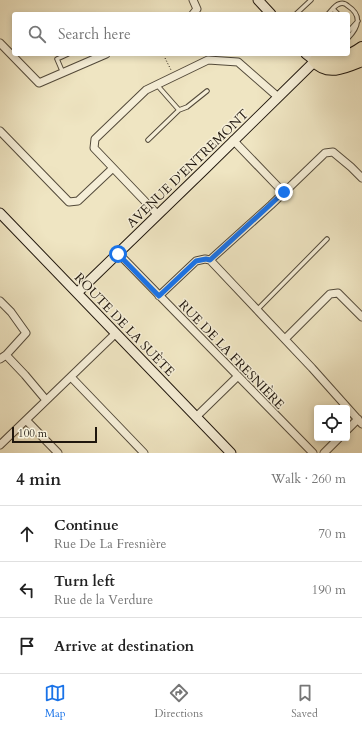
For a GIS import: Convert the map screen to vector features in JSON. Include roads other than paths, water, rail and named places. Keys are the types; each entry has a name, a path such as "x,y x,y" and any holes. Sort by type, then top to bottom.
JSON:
{"highway":[{"path":"350,54 362,48"},
{"path":"311,57 338,60 345,56"},
{"path":"311,57 318,65 330,70 338,69 362,60"}],"street":[{"path":"193,0 197,9 195,12"},
{"path":"258,0 269,12"},
{"path":"0,43 12,55"},
{"path":"13,56 39,83 101,56"},
{"name":"AVENUE D'ENTREMONT","path":"77,293 278,97 311,57"},
{"path":"158,215 94,148 95,138 146,90 208,60 238,62 278,97"},
{"path":"0,131 69,202 78,201 113,168"},
{"path":"233,140 284,192"},
{"path":"210,260 325,153 333,152 362,178"},
{"name":"ROUTE DE LA SUÈTE","path":"0,213 230,453"},
{"name":"RUE DE LA FRESNIÈRE","path":"118,254 313,453"},
{"path":"159,296 196,261 206,259 210,260 360,422 350,428"},
{"path":"284,339 330,294 338,293 362,317"},
{"path":"0,301 11,312 26,333 3,357 25,375 46,400"},
{"path":"0,445 115,334"},
{"path":"71,377 144,453"},
{"path":"196,417 237,377"},
{"path":"26,420 58,453"},
{"path":"324,453 336,441"}],"lane":[{"path":"298,12 310,0"},
{"path":"330,12 343,3 356,12 360,18 355,31 350,36"},
{"path":"333,9 336,12"},
{"path":"350,30 359,21"},
{"path":"63,73 57,59 64,56"},
{"path":"156,85 179,110"},
{"path":"148,140 179,110 187,107 208,91"},
{"path":"257,310 327,239"}]}
